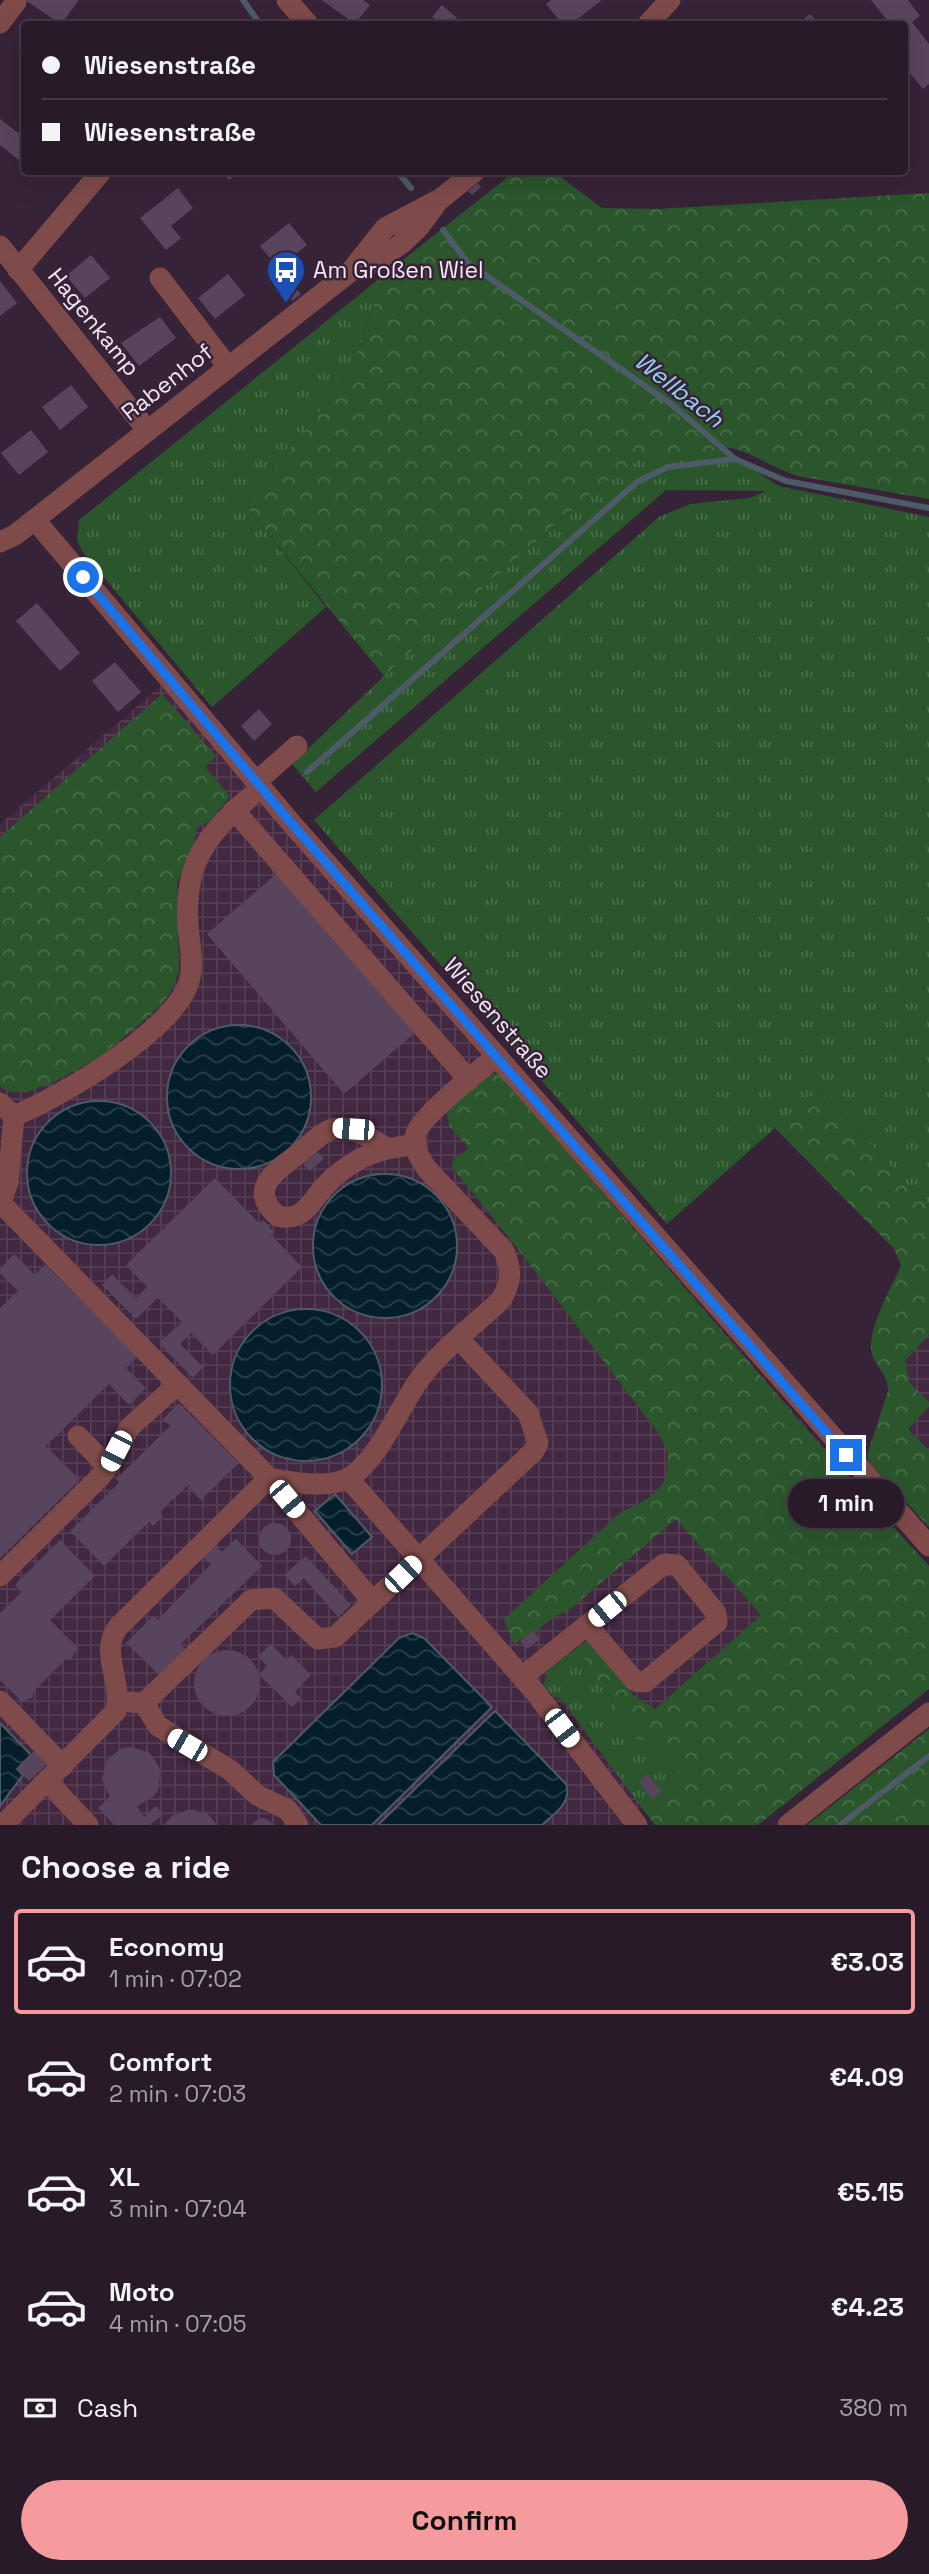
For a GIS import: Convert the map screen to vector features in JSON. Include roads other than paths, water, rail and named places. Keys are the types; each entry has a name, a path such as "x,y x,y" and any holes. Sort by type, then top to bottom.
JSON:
{"street":[{"path":"287,0 304,21"},
{"path":"0,23 16,2"},
{"path":"18,270 99,175"},
{"name":"Rabenhof","path":"0,558 8,538 35,520 351,271 378,260 401,244 419,228 438,201 470,175"},
{"name":"Hagenkamp","path":"0,246 148,431"},
{"path":"160,278 228,367"},
{"name":"Wiesenstraße","path":"35,520 246,797 497,1056 929,1546"},
{"path":"297,746 218,826 193,867 187,902 191,977 184,996 172,1011 114,1060 70,1088 7,1110 8,1182 1,1203 269,1478 373,1602"},
{"path":"246,797 469,1080"},
{"path":"269,1478 301,1483 348,1478 365,1464 418,1381 500,1301 508,1289 510,1264 504,1251 428,1169 419,1157 416,1144 416,1133 423,1123 497,1056"},
{"path":"387,1148 353,1129 327,1131 274,1173 264,1192 265,1202 278,1216 296,1217 306,1210 329,1181 367,1155 387,1148 416,1144"},
{"path":"118,1701 144,1703 251,1600 275,1598 318,1639 335,1637 534,1451 538,1443 528,1413 459,1339"},
{"path":"0,1576 108,1467 130,1427 178,1384"},
{"path":"78,1436 108,1467"},
{"path":"3,1825 110,1718 118,1701 110,1651 111,1636 269,1478"},
{"path":"348,1478 522,1676 637,1825"},
{"path":"522,1676 664,1564 677,1565 716,1613 717,1622 645,1682 635,1681 587,1625"},
{"path":"0,1701 63,1766"},
{"path":"144,1703 158,1726 230,1770 257,1795 288,1810 298,1825"},
{"path":"789,1825 929,1713"},
{"path":"47,1781 88,1825"}],"water":[{"path":"239,1025 267,1030 290,1046 306,1069 311,1097 306,1125 290,1148 267,1164 239,1169 211,1164 188,1148 172,1125 167,1097 172,1069 188,1046 211,1030"},
{"path":"99,1101 127,1106 150,1122 166,1145 171,1173 166,1201 150,1224 127,1240 99,1245 71,1240 48,1224 32,1201 27,1173 32,1145 48,1122 71,1106"},
{"path":"385,1174 412,1180 436,1195 451,1219 457,1246 451,1273 436,1297 412,1312 385,1318 358,1312 334,1297 319,1273 313,1246 319,1219 334,1195 358,1180"},
{"path":"306,1309 335,1315 360,1331 376,1356 382,1385 376,1414 360,1439 335,1455 306,1461 277,1455 252,1439 236,1414 230,1385 236,1356 252,1331 277,1315"},
{"path":"335,1494 372,1537 352,1554 315,1511"},
{"path":"412,1633 424,1638 492,1707 372,1825 321,1825 274,1775 273,1762 399,1638"},
{"path":"495,1711 566,1784 567,1797 557,1812 542,1825 378,1825"},
{"path":"0,1723 31,1755 17,1769 23,1775 0,1806"}],"waterway":[{"name":"Wellbach","path":"243,0 258,21"},
{"name":"Wellbach","path":"400,175 411,188"},
{"name":"Wellbach","path":"443,230 468,263 671,404 735,459 786,481 929,508"},
{"path":"307,772 637,482 668,467 735,459"},
{"path":"840,1825 929,1756"}],"place":[{"name":"Am Großen Wiel","path":"286,304"}]}
